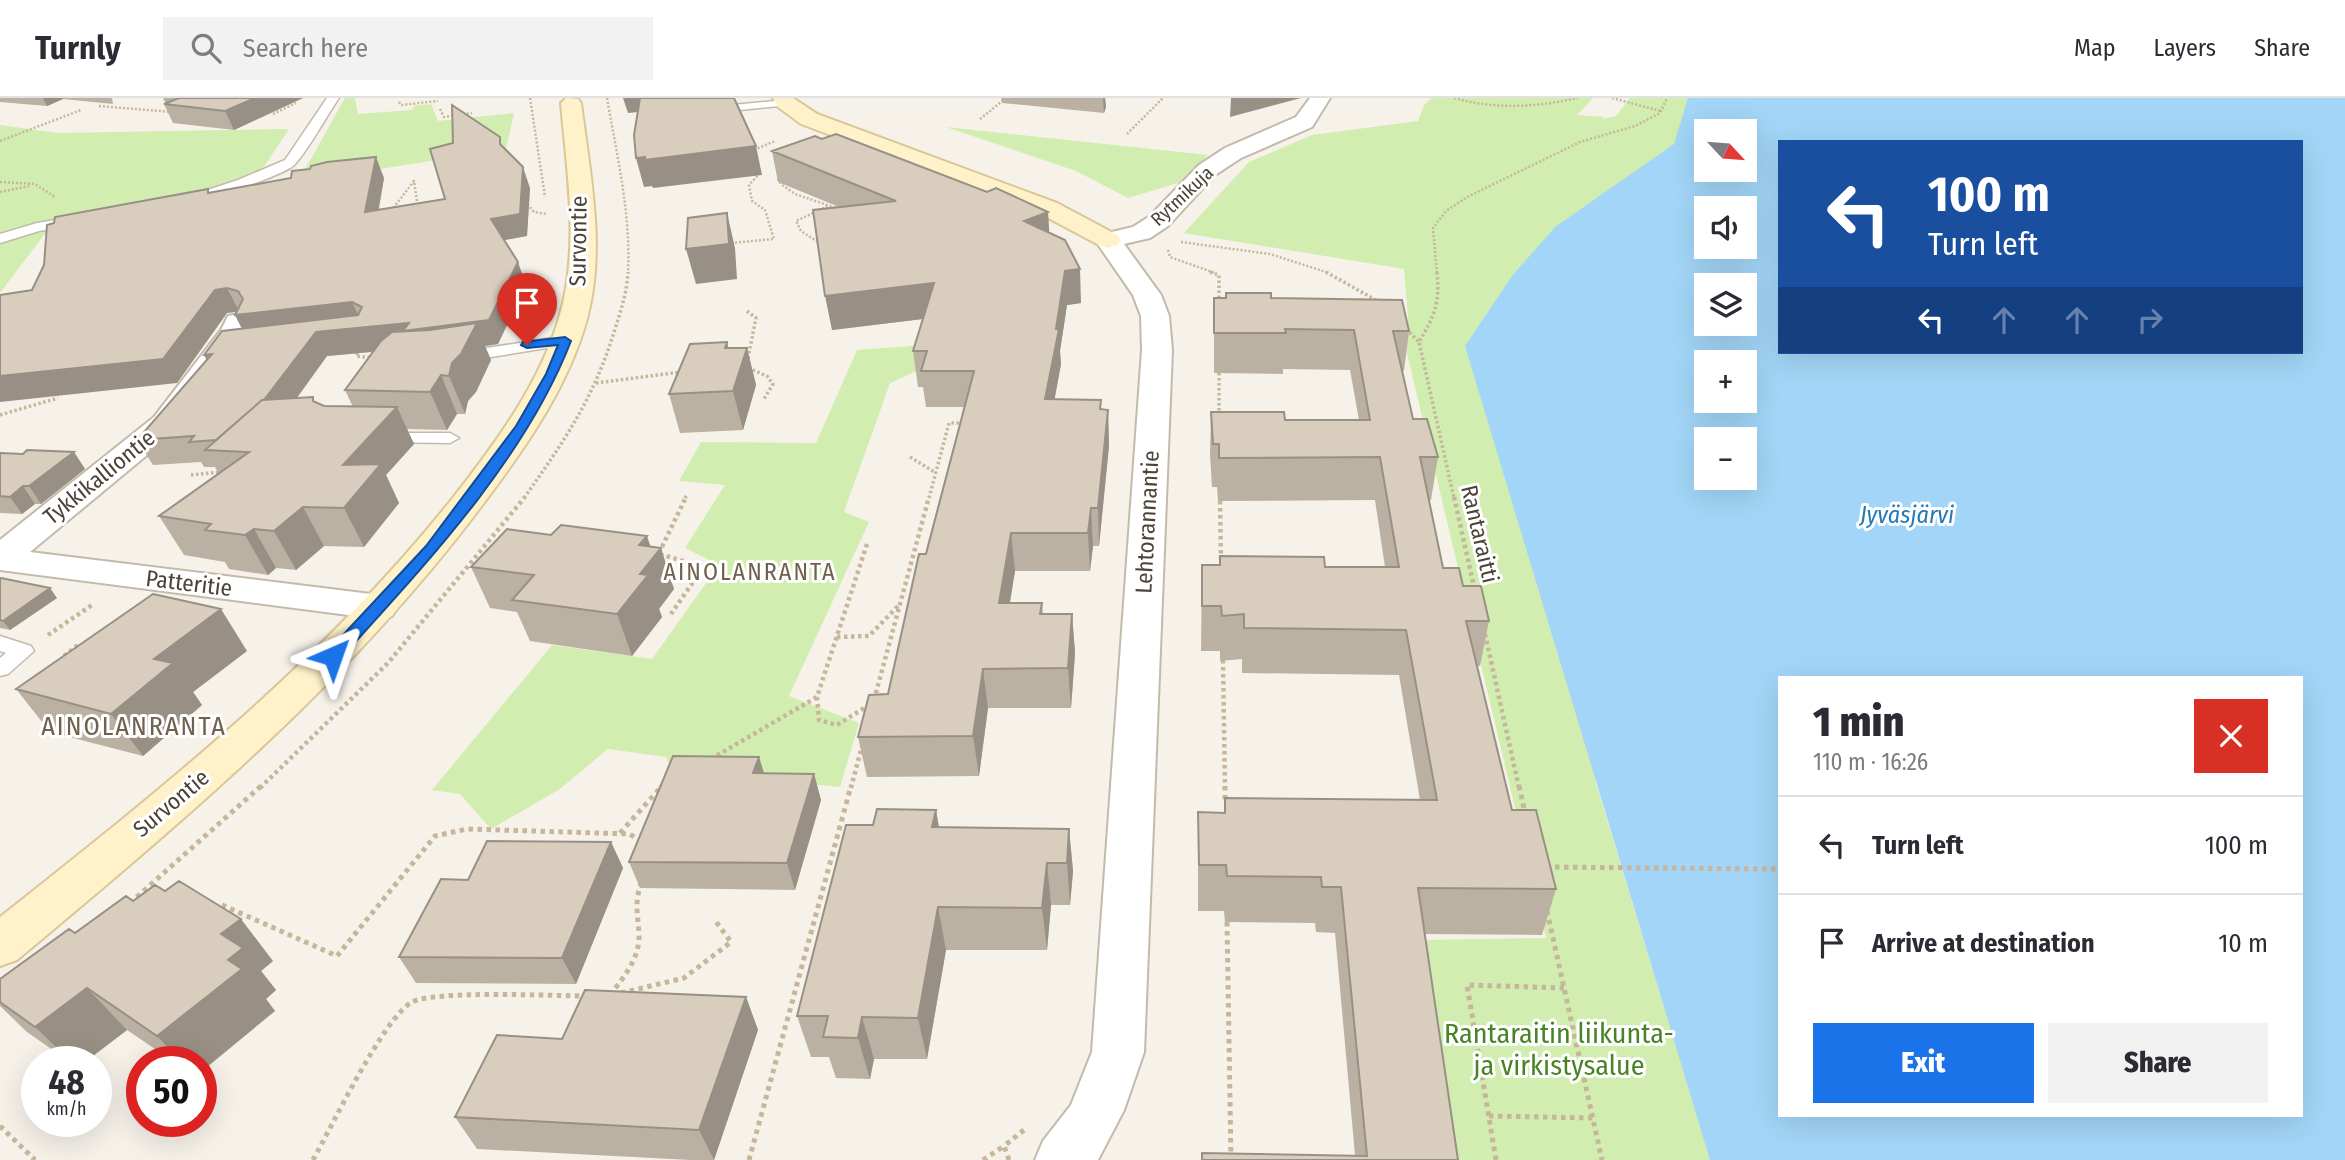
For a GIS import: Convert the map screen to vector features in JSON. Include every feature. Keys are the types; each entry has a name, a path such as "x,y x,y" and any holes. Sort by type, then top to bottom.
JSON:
{"main road":[{"name":"Survontie","path":"0,946 219,763 333,656 432,549 501,456 552,374 552,328 580,284 582,212 569,100"},
{"name":"Lehtorannantie","path":"784,101 808,119 1048,208 1108,240"}],"street":[{"name":"Rytmikuja","path":"1108,240 1141,233 1159,221 1208,170 1233,153 1304,122 1320,98"},
{"name":"Lehtorannantie","path":"1063,1160 1078,1145 1096,1116 1118,1052 1157,350 1155,316 1147,295 1108,240"},
{"name":"Tykkikalliontie","path":"0,559 164,424 233,340"},
{"name":"Patteritie","path":"0,559 379,607"}],"lane":[{"path":"184,202 243,183 289,163 333,98"},
{"path":"700,111 784,101"},
{"path":"0,239 54,224 91,218"},
{"path":"445,360 527,345 552,328"},
{"path":"365,437 450,438"},
{"path":"0,643 23,651"},
{"path":"0,669 23,651"}],"path":[{"path":"530,98 548,220"},
{"path":"980,119 1006,98"},
{"path":"1127,134 1163,98"},
{"path":"1454,98 1465,102 1511,105 1544,105 1578,98"},
{"path":"1510,98 1511,105"},
{"path":"1612,98 1661,111 1667,98"},
{"path":"273,114 303,100"},
{"path":"398,102 401,105 438,100"},
{"path":"100,106 174,112"},
{"path":"165,112 170,109"},
{"path":"440,109 444,117 472,113"},
{"path":"0,141 81,110"},
{"name":"Rantaraitti","path":"1476,598 1419,342 1436,314 1439,290 1433,228 1446,211 1469,196 1580,142 1635,126 1661,111"},
{"path":"757,161 753,150 775,141"},
{"path":"719,244 774,239 765,209 752,201 749,184 761,172"},
{"path":"789,173 777,177 779,184 789,191 847,212"},
{"path":"387,220 414,181 418,207"},
{"path":"0,183 35,184 59,200 54,224"},
{"path":"0,192 35,184"},
{"path":"523,199 534,212 547,214"},
{"path":"828,246 816,243 800,231 796,221 829,206"},
{"path":"380,207 391,211"},
{"path":"1165,241 1170,257 1219,275 1218,312"},
{"path":"512,297 552,328"},
{"path":"541,304 552,328"},
{"path":"747,311 756,318 748,360"},
{"path":"527,345 552,328"},
{"path":"360,344 356,356 379,359"},
{"path":"744,367 767,376 773,384 764,399"},
{"path":"596,383 693,371"},
{"path":"1219,373 1220,427"},
{"path":"0,415 58,398"},
{"path":"870,715 949,423 972,422"},
{"path":"910,457 936,473"},
{"path":"191,475 225,472"},
{"path":"671,614 693,582 686,562 658,554 687,495"},
{"path":"1220,501 1221,563"},
{"path":"867,544 817,697 819,720 836,725 873,702"},
{"path":"482,553 492,554"},
{"path":"23,651 97,601"},
{"path":"837,636 870,636 900,603"},
{"path":"1483,625 1528,827"},
{"path":"1223,660 1225,804"},
{"path":"703,763 817,697"},
{"path":"749,1160 863,741"},
{"path":"619,833 659,788 670,781"},
{"path":"222,905 337,956 435,835 467,829 619,833 630,834 647,846"},
{"path":"1537,867 1778,869"},
{"path":"610,995 631,969 639,939 633,903 644,878"},
{"path":"1546,907 1602,1160"},
{"path":"313,1160 389,1026 413,1002 449,998 610,995 684,978 731,943 714,919"},
{"path":"1227,922 1231,1160"},
{"path":"1496,1160 1467,985 1564,988"},
{"path":"1489,1116 1593,1118"},
{"path":"0,1126 35,1160"},
{"path":"983,1160 1030,1126"},
{"path":"1004,1146 1009,1160"}],"green space":[{"path":"345,98 355,98 358,114 412,110 414,106 431,104 438,121 514,113 506,149 298,182"},
{"name":"Rantaraitin liikunta- ja virkistysalue","path":"1432,98 1593,98 1577,115 1604,117 1602,119 1616,116 1630,98 1825,98 1757,161 1757,119 1694,119 1694,182 1734,182 1719,196 1694,196 1694,221 1648,270 1710,752 1595,780 1664,1007 1778,1013 1778,1117 1783,1117 1850,1160 1457,1160 1421,940 1546,938 1406,349 1408,317 1404,269 1184,233 1249,162 1312,135 1418,121 1424,105"},
{"path":"0,125 58,133 289,129 250,188 50,227 0,293"},
{"path":"946,127 1208,155 1178,183 1128,198 1076,171"},
{"path":"936,344 930,365 890,383 844,512 869,522 789,696 859,723 840,787 672,770 666,757 608,749 560,789 491,829 460,794 432,790 552,645 652,659 719,565 685,548 725,485 679,481 701,442 816,443 857,350"}],"water":[{"name":"Jyväsjärvi","path":"1688,98 2345,98 2345,1160 1710,1160 1465,346 1512,276 1555,227 1674,144"}],"building":[{"path":"179,98 255,98 225,111 164,104"},
{"path":"640,98 734,98 756,146 645,160 645,157 636,158 634,135"},
{"path":"452,105 500,137 500,144 523,167 520,214 491,219 518,262 489,320 403,331 409,323 316,332 264,400 216,440 189,442 194,436 137,440 212,354 204,355 222,331 358,315 362,307 352,302 235,315 243,299 238,291 227,288 215,290 163,359 0,376 0,295 32,290 44,265 47,225 54,223 55,217 208,189 208,193 291,178 292,171 310,169 311,166 327,162 376,157 365,212 445,199 430,149 453,143"},
{"path":"836,134 987,192 996,188 1048,212 1024,221 1065,240 1080,269 1065,271 1056,329 1059,329 1045,399 1101,400 1100,409 1108,410 1098,508 1091,508 1088,533 1011,533 999,603 1042,603 1040,614 1072,614 1068,668 983,669 973,736 858,737 869,695 888,694 919,554 926,554 974,371 921,371 927,351 913,351 934,283 825,296 813,210 896,201 772,151 815,136 822,139"},
{"path":"727,213 729,244 686,249 688,218"},
{"path":"1226,293 1271,293 1271,298 1402,300 1409,331 1393,331 1413,419 1427,419 1438,457 1420,457 1443,568 1459,568 1463,586 1481,586 1489,621 1466,621 1512,810 1536,810 1556,889 1418,888 1458,1160 1202,1160 1202,1153 1367,1156 1341,887 1322,887 1321,877 1227,876 1226,865 1199,865 1198,812 1225,813 1225,798 1437,800 1406,630 1244,628 1244,614 1222,616 1221,606 1202,606 1202,565 1220,565 1220,556 1324,557 1325,567 1399,567 1380,457 1219,458 1219,444 1213,444 1211,412 1284,412 1285,420 1370,420 1354,330 1285,329 1286,333 1214,333 1214,298 1226,298"},
{"path":"477,323 461,354 452,363 449,376 441,375 430,392 345,390 381,341 392,332"},
{"path":"727,342 725,348 747,348 733,391 669,394 690,344"},
{"path":"313,397 313,401 324,406 397,407 343,465 381,464 344,508 303,507 274,531 254,529 245,535 205,530 211,524 159,516 249,452 205,450 262,400"},
{"path":"27,450 74,452 29,486 23,486 10,497 0,496 0,453 23,454"},
{"path":"561,525 647,536 639,545 661,548 640,574 648,575 617,614 512,600 534,575 471,567 507,529 551,535"},
{"path":"1,578 50,588 3,621 0,620"},
{"path":"153,594 221,609 154,659 173,663 111,714 16,689"},
{"path":"673,756 759,757 753,773 814,774 787,863 629,862"},
{"path":"877,809 936,810 932,827 1069,829 1067,863 1047,863 1042,908 938,907 918,1018 862,1017 858,1038 823,1037 828,1016 797,1016 846,825 873,825"},
{"path":"487,841 611,842 562,958 399,957 441,879 468,880"},
{"path":"179,881 241,919 221,934 243,948 228,960 242,969 157,1036 87,988 35,1027 0,1002 0,979 69,929 75,933 126,896 133,901 155,885 165,891"},
{"path":"585,990 746,997 699,1130 455,1117 497,1035 562,1039"}],"district":[{"name":"AINOLANRANTA","path":"750,572"},
{"name":"AINOLANRANTA","path":"134,726"}],"route":[{"path":"333,656 432,549 522,426 552,374 565,341 527,345"}]}
